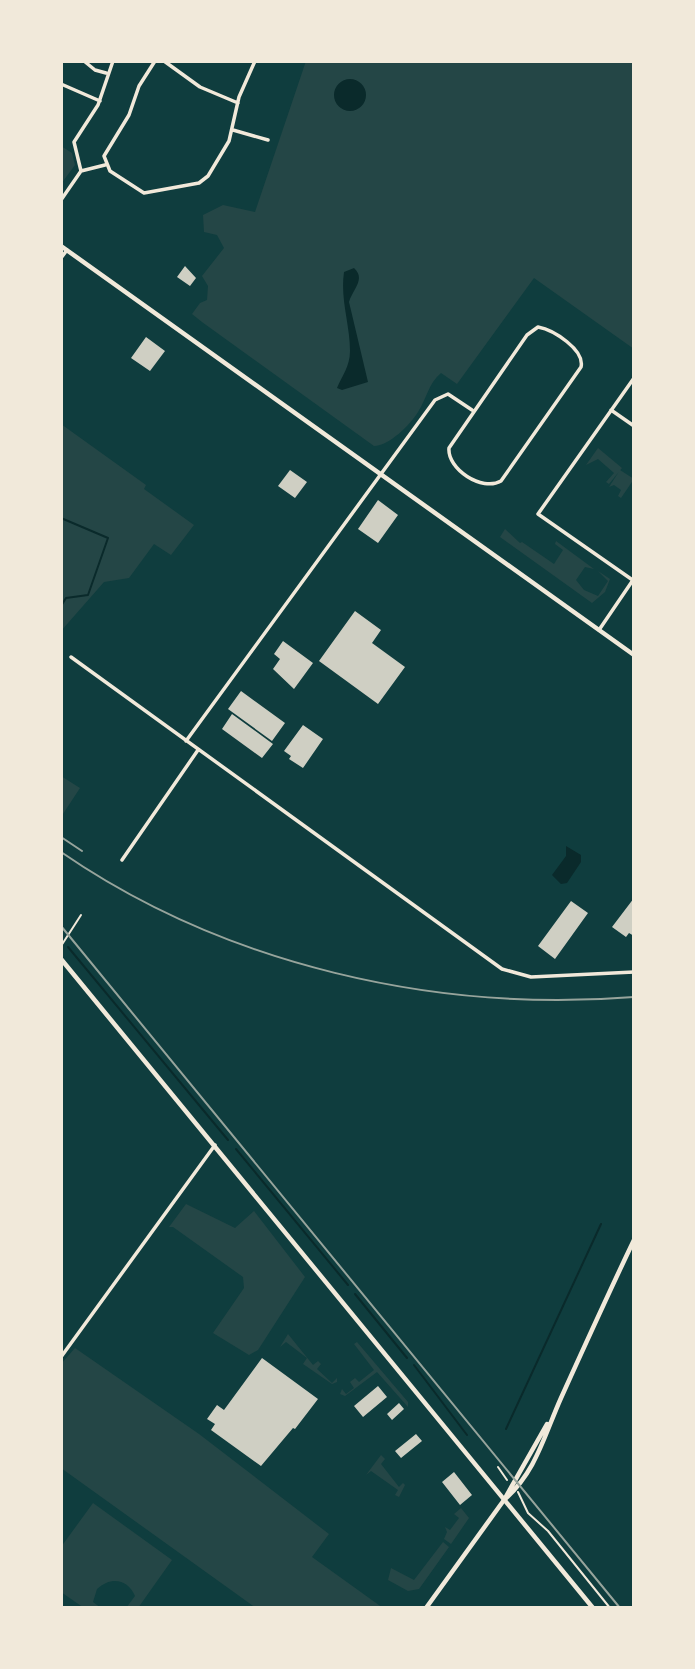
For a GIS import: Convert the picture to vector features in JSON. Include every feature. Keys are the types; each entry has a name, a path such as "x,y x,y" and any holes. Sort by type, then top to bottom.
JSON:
{"main road":[{"path":"61,246 378,475 634,655"},
{"path":"61,959 593,1608"},
{"path":"426,1608 503,1500 520,1485 533,1466 555,1409 634,1240"}],"street":[{"path":"84,61 95,70 107,73"},
{"path":"81,171 74,142 100,101 113,61"},
{"path":"105,166 105,153 129,115 139,86 155,61"},
{"path":"164,61 200,87 238,103"},
{"path":"61,200 81,171 105,166 144,193 198,183 211,172 233,130 238,103 256,61"},
{"path":"61,84 100,101"},
{"path":"233,130 268,140"},
{"path":"61,258 67,250"},
{"path":"538,327 550,331 581,356 579,371 501,481 493,485 481,484 453,463 449,456 451,444 472,410 527,335 538,327"},
{"path":"599,630 633,580 538,514 634,377"},
{"path":"186,741 435,400 448,394 472,410"},
{"path":"611,410 634,426"},
{"path":"71,657 502,969 531,977 634,972"},
{"path":"121,860 198,750"},
{"path":"61,1357 215,1145"}],"lane":[{"path":"61,946 81,915"}],"path":[{"path":"522,1498 534,1519 610,1608"}],"shaded area":[{"path":"306,61 634,61 634,349 534,278 457,384 441,373 410,423 386,443 374,446 192,314 200,303 207,300 208,286 202,276 224,248 217,235 204,232 203,215 223,205 255,212"},
{"path":"350,79 361,84 366,95 361,106 350,111 339,106 334,95 339,84"},
{"path":"61,146 72,153 75,165 61,184"},
{"path":"354,268 359,280 349,302 368,382 342,390 337,388 350,356 343,292 344,272"},
{"path":"61,424 146,485 144,489 194,525 171,555 154,544 129,578 104,582 61,631"},
{"path":"598,448 622,468 609,484 606,482 614,473 598,459 586,465"},
{"path":"620,470 634,479 621,498 618,496 621,490 614,485 609,487"},
{"path":"505,529 520,543 554,564 563,550 555,544 556,541 594,569 585,567 576,580 584,590 598,596 608,581 598,571 610,579 605,592 592,603 500,537"},
{"path":"61,776 80,788 61,817"},
{"path":"566,846 581,855 581,862 567,883 561,884 552,875 566,856"},
{"path":"186,1204 235,1228 254,1211 305,1277 258,1350 249,1355 213,1333 244,1288 243,1277 173,1227 169,1227"},
{"path":"288,1334 313,1365 318,1361 321,1364 317,1369 332,1383 337,1378 337,1382 332,1384 303,1364 307,1358 286,1342 280,1347"},
{"path":"357,1342 408,1402 408,1407 377,1372 345,1396 340,1394 342,1389 346,1394 354,1388 350,1382 355,1378 359,1382 374,1370 354,1344"},
{"path":"75,1348 199,1434 329,1534 312,1557 383,1608 256,1608 61,1468 61,1364"},
{"path":"381,1455 385,1459 381,1464 399,1487 403,1483 405,1485 399,1497 395,1495 398,1490 371,1471 366,1475"},
{"path":"93,1503 172,1560 138,1608 126,1608 135,1596 128,1586 119,1581 108,1582 97,1589 93,1602 101,1608 84,1608 61,1592 61,1547"},
{"path":"461,1508 469,1518 451,1544 444,1539 447,1532 445,1527 450,1530 459,1518 454,1514"},
{"path":"443,1542 449,1547 419,1589 408,1591 388,1580 391,1568 414,1580"}],"building":[{"path":"185,266 196,278 190,286 177,277"},
{"path":"146,337 165,351 150,371 131,358"},
{"path":"290,470 307,482 295,498 278,486"},
{"path":"378,500 398,515 378,543 358,529"},
{"path":"355,611 381,630 372,643 405,667 378,704 319,661"},
{"path":"283,641 313,663 294,689 273,669 280,659 274,654"},
{"path":"241,691 285,723 272,741 228,709"},
{"path":"232,714 273,744 262,758 222,729"},
{"path":"303,725 323,739 303,768 289,759 291,756 284,751"},
{"path":"634,898 634,936 629,933 626,937 612,927"},
{"path":"571,901 588,913 555,959 538,946"},
{"path":"262,1358 318,1399 261,1466 211,1430 215,1424 207,1419 217,1405 224,1410"},
{"path":"378,1386 387,1397 363,1417 354,1406"},
{"path":"399,1403 404,1409 392,1420 387,1414"},
{"path":"416,1434 422,1441 401,1458 395,1451"},
{"path":"454,1472 472,1495 460,1505 442,1482"}],"waterway":[{"path":"61,518 108,538 88,595 66,598 61,606"},
{"path":"68,947 228,1140"},
{"path":"236,1149 348,1285"},
{"path":"506,1429 601,1224"},
{"path":"355,1294 407,1358"},
{"path":"414,1365 467,1435"}],"railway":[{"path":"61,837 82,851"},
{"path":"61,852 125,891 192,925 262,952 335,973 409,988 484,997 559,1000 634,997"},
{"path":"61,926 620,1608"}]}
